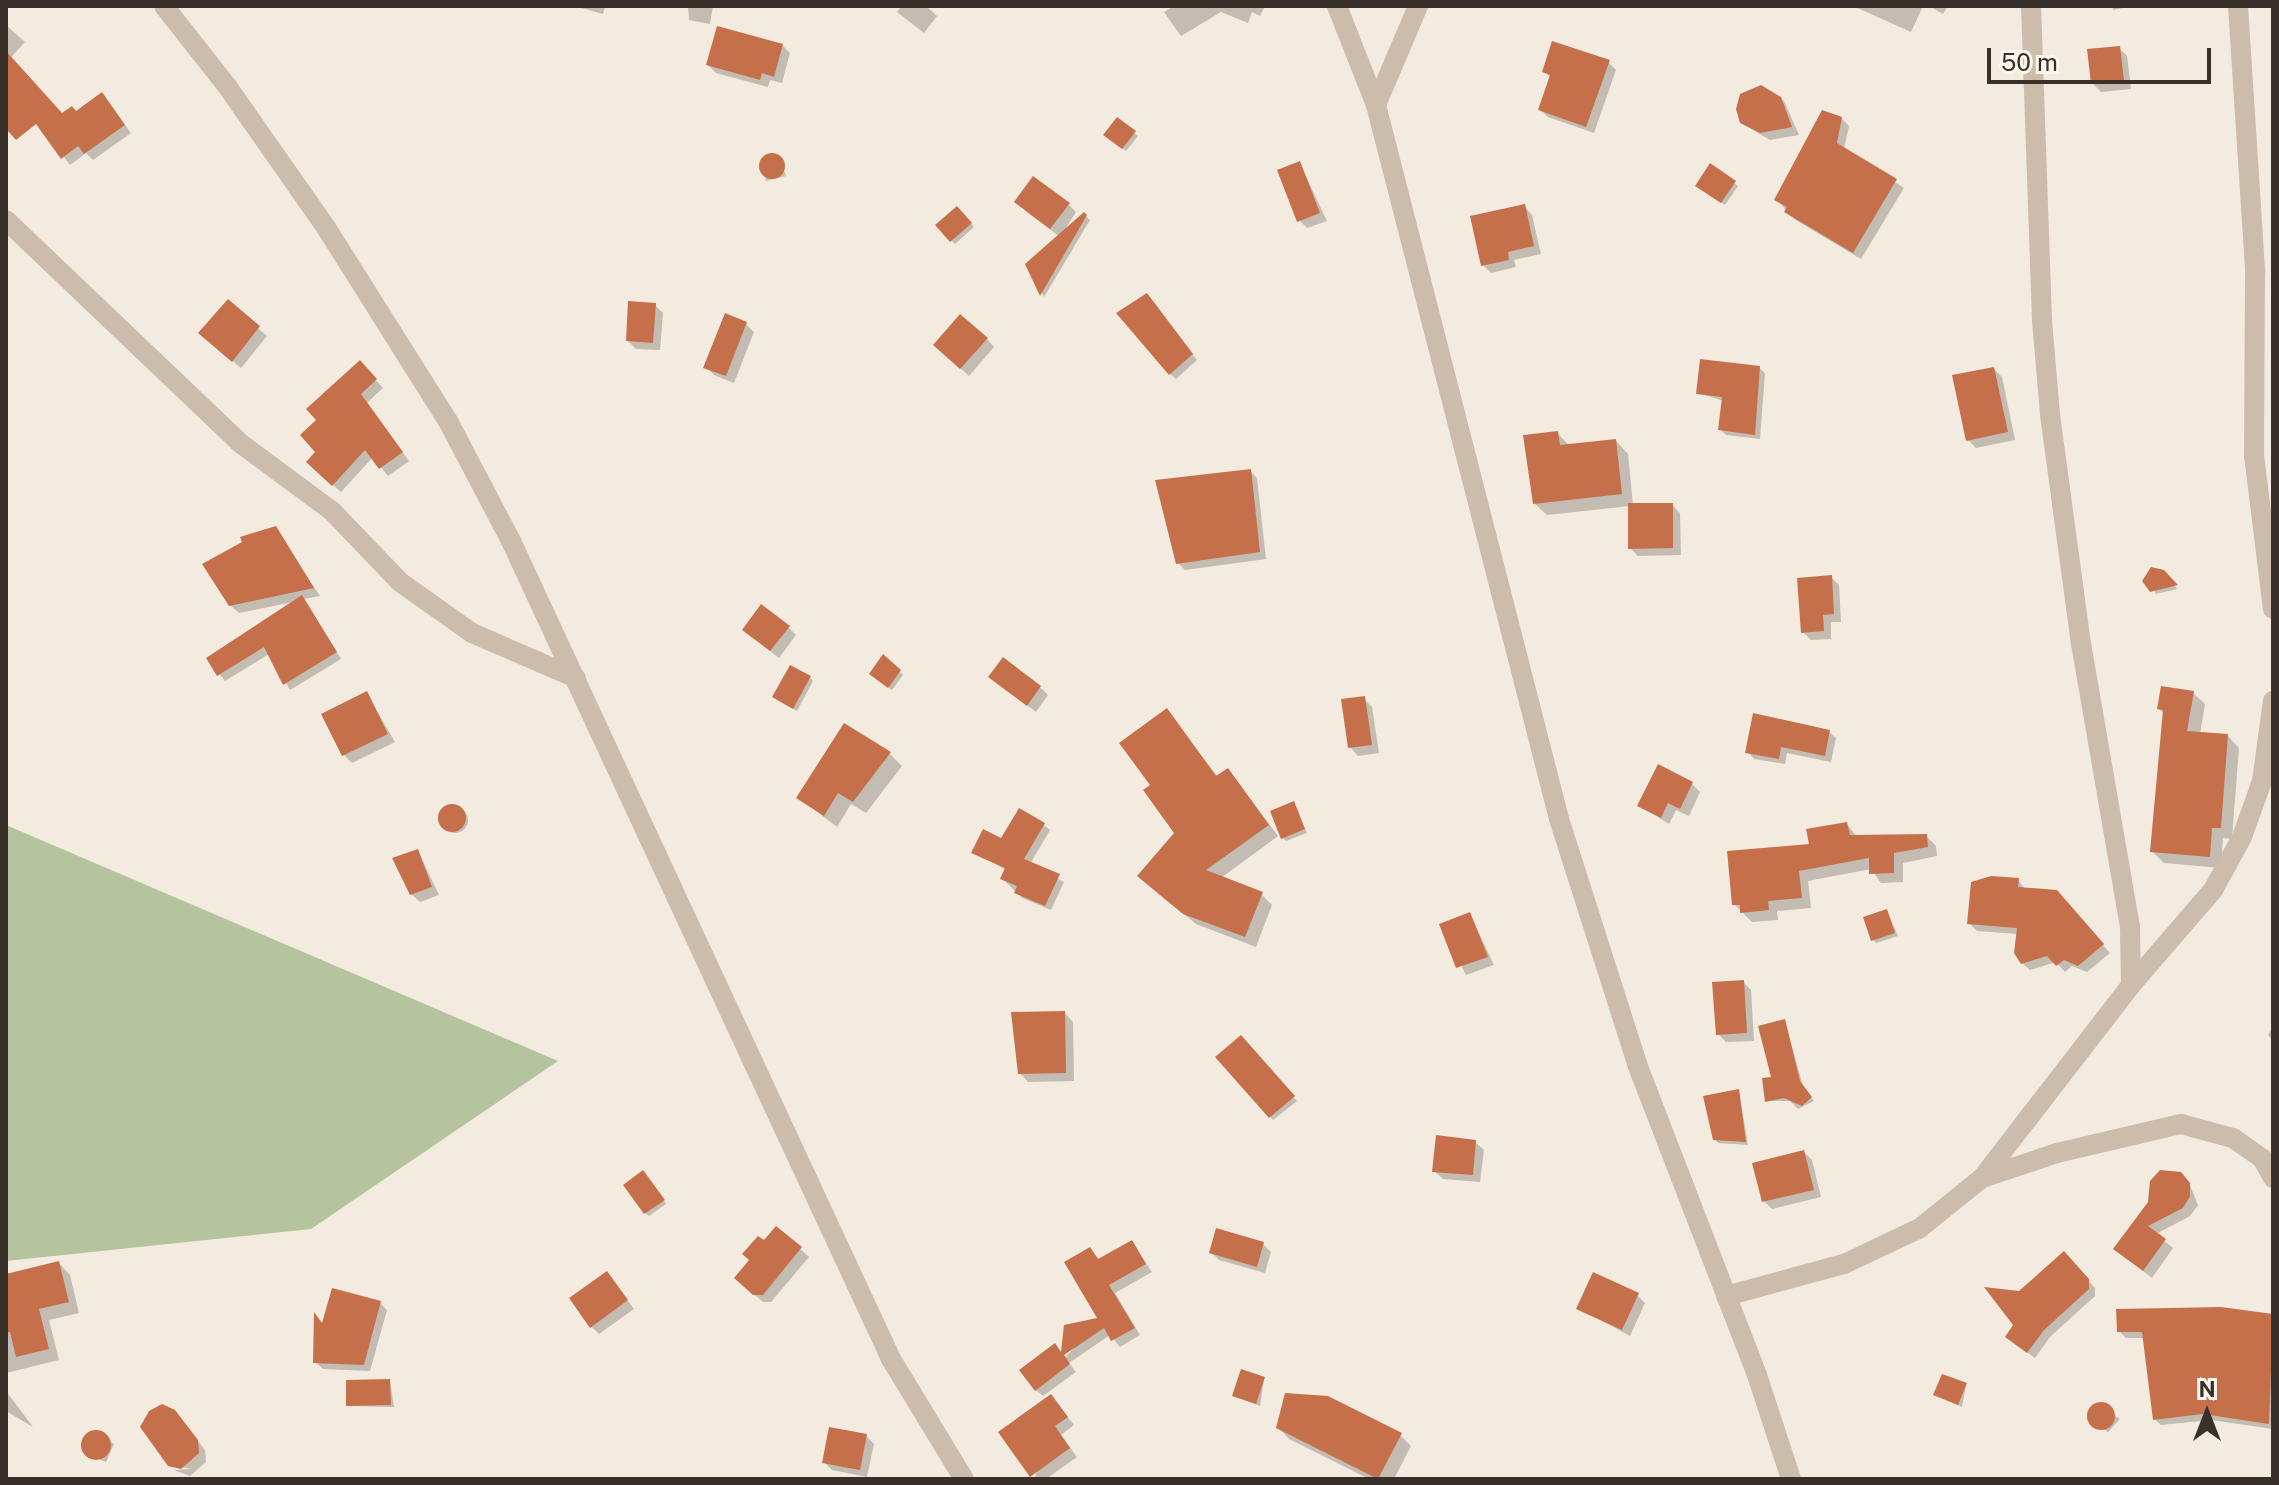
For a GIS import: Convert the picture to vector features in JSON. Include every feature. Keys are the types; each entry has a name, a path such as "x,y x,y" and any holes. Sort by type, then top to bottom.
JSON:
{"street":[{"path":"164,6 227,86 327,229 448,421 576,678 891,1359 964,1479"},
{"path":"1337,6 1376,105 1559,819 1637,1064 1726,1296 1791,1479"},
{"path":"1376,105 1418,6"},
{"path":"2031,6 2042,320 2050,414 2083,660 2130,927 2131,985"},
{"path":"2238,6 2239,85 2255,272 2273,609"},
{"path":"6,220 240,443 332,511 400,582 472,633 576,678"},
{"path":"1726,1296 1844,1264 1920,1228 1982,1178 2131,985 2213,890 2242,837 2262,781 2273,701"},
{"path":"1982,1178 2057,1153 2181,1124 2233,1138 2262,1158 2273,1178"}],"green space":[{"path":"6,825 558,1061 311,1229 6,1261"}],"building":[{"path":"717,26 783,44 774,77 762,73 760,80 706,65"},
{"path":"1552,41 1610,60 1586,127 1538,110 1550,75 1542,72"},
{"path":"2120,46 2124,81 2091,84 2087,49"},
{"path":"6,51 62,113 72,106 76,111 102,92 125,125 84,154 78,146 61,159 36,124 16,140 6,129"},
{"path":"1761,85 1781,97 1792,127 1760,133 1740,123 1736,109 1740,94"},
{"path":"1822,110 1842,117 1837,143 1897,179 1853,253 1784,212 1787,207 1774,200"},
{"path":"1117,117 1136,131 1122,149 1103,135"},
{"path":"772,153 781,157 785,166 781,175 772,179 763,175 759,166 763,157"},
{"path":"1300,161 1320,213 1297,222 1277,170"},
{"path":"1710,163 1736,181 1721,203 1695,186"},
{"path":"1033,176 1070,203 1050,229 1014,202"},
{"path":"1525,204 1534,246 1508,252 1509,260 1481,266 1470,216"},
{"path":"957,206 972,223 950,242 935,225"},
{"path":"1084,212 1087,215 1040,296 1025,264"},
{"path":"1147,293 1193,354 1169,375 1116,313"},
{"path":"228,299 260,326 232,362 198,333"},
{"path":"628,301 656,303 653,343 626,341"},
{"path":"725,313 747,322 726,376 703,368"},
{"path":"960,314 988,338 960,369 933,345"},
{"path":"1700,359 1760,366 1755,435 1718,430 1722,397 1696,394"},
{"path":"360,360 377,379 361,394 403,452 379,469 365,450 332,486 306,462 315,452 300,435 316,420 306,409"},
{"path":"1994,367 2008,432 1966,441 1952,375"},
{"path":"1558,431 1560,445 1616,439 1622,494 1533,504 1523,435"},
{"path":"1251,469 1260,552 1176,564 1155,480"},
{"path":"1628,503 1673,503 1673,548 1628,549"},
{"path":"276,526 314,588 229,606 202,564 242,542 240,537"},
{"path":"2151,567 2164,570 2178,585 2150,592 2142,581"},
{"path":"1832,575 1834,614 1823,615 1824,631 1801,633 1797,578"},
{"path":"302,595 337,652 283,685 264,647 217,676 206,658"},
{"path":"761,604 790,626 770,651 742,630"},
{"path":"883,654 901,670 888,688 869,674"},
{"path":"1003,657 1041,686 1027,706 988,677"},
{"path":"790,665 811,676 793,709 772,697"},
{"path":"2161,686 2194,691 2187,731 2228,734 2221,828 2212,828 2210,857 2150,852 2163,710 2157,709"},
{"path":"367,691 388,734 342,756 321,714"},
{"path":"1365,696 1372,745 1348,748 1341,699"},
{"path":"1167,708 1216,776 1228,768 1269,825 1206,870 1263,892 1245,937 1183,914 1137,876 1174,833 1143,790 1150,785 1119,743"},
{"path":"1753,713 1830,730 1825,756 1781,747 1779,759 1745,753"},
{"path":"844,723 891,752 853,802 838,793 824,816 796,798"},
{"path":"1658,764 1693,782 1680,809 1668,803 1661,818 1637,806"},
{"path":"1294,801 1305,829 1281,839 1270,811"},
{"path":"452,804 462,808 466,818 462,828 452,832 442,828 438,818 442,808"},
{"path":"1019,808 1045,823 1024,859 1060,874 1045,906 1014,893 1017,886 1000,879 1005,868 971,853 983,829 1001,838"},
{"path":"1847,822 1850,835 1927,834 1928,847 1894,853 1894,873 1869,874 1869,858 1799,871 1802,898 1768,901 1769,910 1740,913 1740,905 1732,905 1727,851 1809,844 1806,829"},
{"path":"418,849 432,887 410,895 392,858"},
{"path":"1991,876 2019,878 2018,887 2057,890 2104,944 2078,966 2064,960 2056,966 2047,956 2021,964 2014,953 2017,928 1967,924 1971,882"},
{"path":"1887,909 1895,933 1871,941 1863,917"},
{"path":"1470,912 1488,957 1456,968 1439,924"},
{"path":"1744,980 1747,1033 1716,1035 1712,982"},
{"path":"1065,1011 1066,1073 1018,1074 1011,1012"},
{"path":"1785,1019 1800,1081 1812,1097 1802,1106 1784,1098 1765,1102 1762,1078 1771,1077 1758,1026"},
{"path":"1241,1035 1295,1096 1269,1118 1215,1057"},
{"path":"1739,1089 1746,1142 1713,1140 1703,1096"},
{"path":"1436,1135 1476,1140 1473,1175 1432,1172"},
{"path":"1804,1150 1814,1190 1762,1202 1752,1163"},
{"path":"643,1170 665,1200 644,1214 623,1185"},
{"path":"2160,1170 2181,1172 2190,1183 2190,1196 2183,1208 2148,1226 2166,1239 2143,1271 2113,1249 2148,1202 2150,1181"},
{"path":"776,1226 802,1247 763,1295 753,1295 734,1278 749,1260 742,1254 758,1236 764,1240"},
{"path":"1216,1228 1264,1242 1257,1267 1209,1253"},
{"path":"1132,1240 1146,1264 1109,1285 1135,1328 1111,1341 1104,1328 1064,1355 1070,1364 1035,1391 1019,1370 1055,1343 1061,1352 1064,1325 1097,1318 1064,1262 1090,1247 1098,1259"},
{"path":"2064,1251 2089,1279 2089,1289 2044,1330 2027,1353 2005,1337 2013,1325 1984,1287 2019,1291"},
{"path":"59,1261 69,1302 39,1309 49,1349 16,1357 10,1332 6,1333 6,1274"},
{"path":"607,1271 628,1300 590,1328 569,1298"},
{"path":"1593,1272 1639,1293 1622,1330 1576,1309"},
{"path":"332,1288 381,1301 364,1365 313,1363 314,1312 322,1323"},
{"path":"2221,1307 2273,1314 2269,1424 2203,1414 2153,1420 2142,1332 2117,1332 2116,1309"},
{"path":"1241,1369 1265,1377 1256,1404 1232,1396"},
{"path":"1942,1374 1967,1383 1958,1405 1933,1395"},
{"path":"390,1379 391,1405 346,1406 346,1380"},
{"path":"1285,1393 1328,1396 1402,1433 1378,1479 1276,1428"},
{"path":"1051,1394 1068,1417 1055,1426 1070,1448 1030,1477 998,1432"},
{"path":"2101,1402 2111,1406 2115,1416 2111,1426 2101,1430 2091,1426 2087,1416 2091,1406"},
{"path":"162,1404 175,1410 198,1440 199,1453 181,1469 168,1466 140,1427 149,1411"},
{"path":"829,1427 867,1434 860,1470 822,1463"},
{"path":"96,1430 107,1434 111,1445 107,1456 96,1460 85,1456 81,1445 85,1434"}]}
